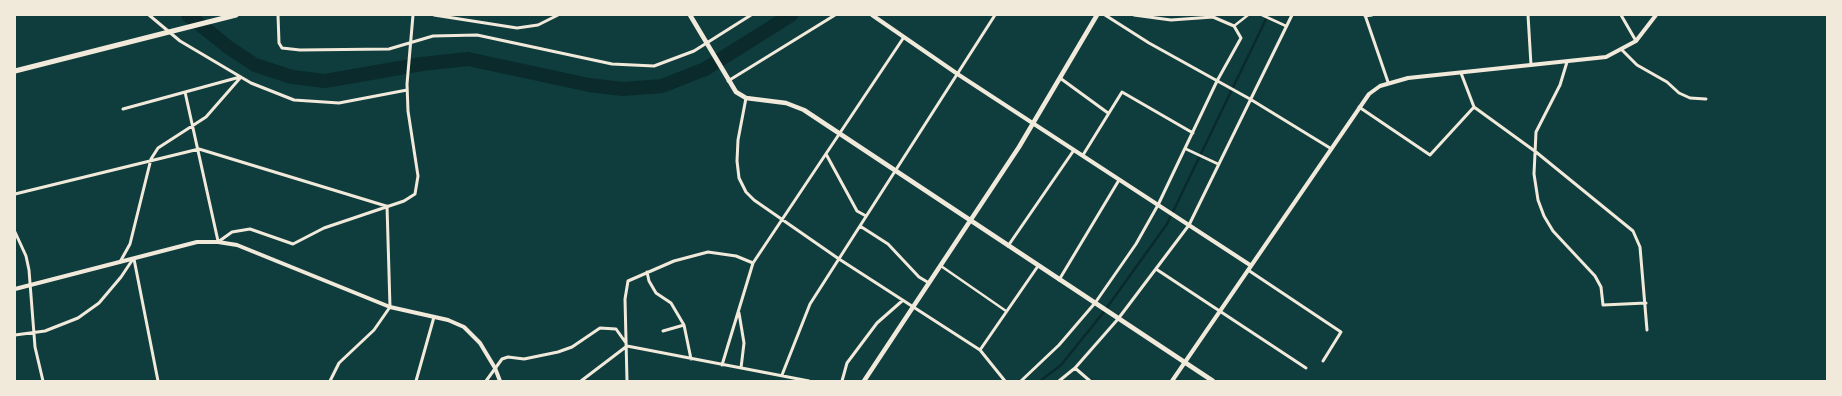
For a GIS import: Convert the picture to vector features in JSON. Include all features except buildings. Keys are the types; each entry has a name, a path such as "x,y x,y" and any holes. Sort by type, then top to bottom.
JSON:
{"main road":[{"path":"15,71 234,15"},
{"path":"690,15 727,81 736,92 746,98 786,103 804,110 1213,381"},
{"path":"864,381 1034,123 1097,15"}],"street":[{"path":"149,15 180,42 241,77 280,95 308,102 355,102 407,90"},
{"path":"278,15 278,37 282,48 352,51 389,49 433,36 477,35 612,64 654,66 694,51 751,15"},
{"path":"218,242 232,232 250,229 293,244 324,228 404,201 414,194 417,187 407,90 408,48 413,15"},
{"path":"434,15 517,28 538,25 558,15"},
{"path":"727,81 835,15"},
{"path":"872,15 959,75 1250,265"},
{"path":"782,375 810,304 959,75 995,15"},
{"path":"1105,15 1216,81 1246,96 1330,148"},
{"path":"1021,381 1059,345 1094,303 1136,244 1186,149 1216,81 1241,38 1234,26 1213,17 1172,20 1134,15"},
{"path":"1234,26 1248,15"},
{"path":"1262,15 1286,26"},
{"path":"1059,381 1075,368 1118,319 1187,223 1292,15"},
{"path":"1372,15 1365,15 1388,82"},
{"path":"1528,15 1531,66"},
{"path":"1621,15 1636,41"},
{"path":"1172,381 1368,94 1388,82 1408,78 1606,57 1636,41 1656,15"},
{"path":"722,365 753,263 904,37"},
{"path":"1622,50 1637,65 1668,82 1679,93 1690,98 1706,99"},
{"path":"1567,62 1560,85 1536,132 1534,174 1538,200 1544,216 1553,231 1595,276 1601,287 1603,305 1646,303"},
{"path":"1462,72 1474,107 1536,152 1633,231 1640,247 1647,330"},
{"path":"123,109 241,77"},
{"path":"120,262 130,244 151,159 158,148 206,116 241,77"},
{"path":"1060,78 1108,113"},
{"path":"185,92 218,242"},
{"path":"1083,156 1122,92 1192,133"},
{"path":"746,98 738,140 737,161 739,178 746,192 781,220 980,350 1005,381"},
{"path":"1358,107 1430,155 1474,107"},
{"path":"15,194 151,159 199,149 387,206"},
{"path":"1008,246 1074,149"},
{"path":"1186,149 1218,164"},
{"path":"826,154 857,211 866,216"},
{"path":"1059,280 1119,180"},
{"path":"330,381 339,363 374,330 390,307 387,206"},
{"path":"860,226 888,244 919,277 929,284"},
{"path":"15,232 26,256 33,332 44,381"},
{"path":"15,289 197,242 218,242 237,245 390,307 434,317 464,327 480,343 495,368 500,381"},
{"path":"626,381 625,299 628,281 647,272 708,252 736,256 753,263"},
{"path":"15,335 44,331 64,325 93,308 121,277 134,258"},
{"path":"134,258 158,381"},
{"path":"941,266 1006,312"},
{"path":"980,350 1038,266"},
{"path":"1156,268 1306,368"},
{"path":"1247,270 1341,332 1323,361"},
{"path":"647,272 648,281 656,293 671,303 684,325 691,359"},
{"path":"842,381 848,363 877,323 902,300"},
{"path":"739,310 744,343 741,368"},
{"path":"416,381 434,317"},
{"path":"663,331 684,325"},
{"path":"486,381 495,368 508,357 524,359 572,347 592,332 607,327 619,332 627,346"},
{"path":"581,381 627,346 809,381"},
{"path":"1075,368 1090,381"},
{"path":"1065,381 1066,376"}],"waterway":[{"path":"188,15 228,47 255,65 292,77 325,81 422,64 468,59 589,85 623,89 662,86 705,69 791,15"},
{"path":"1040,381 1061,365 1103,313 1167,224 1268,15"}]}
